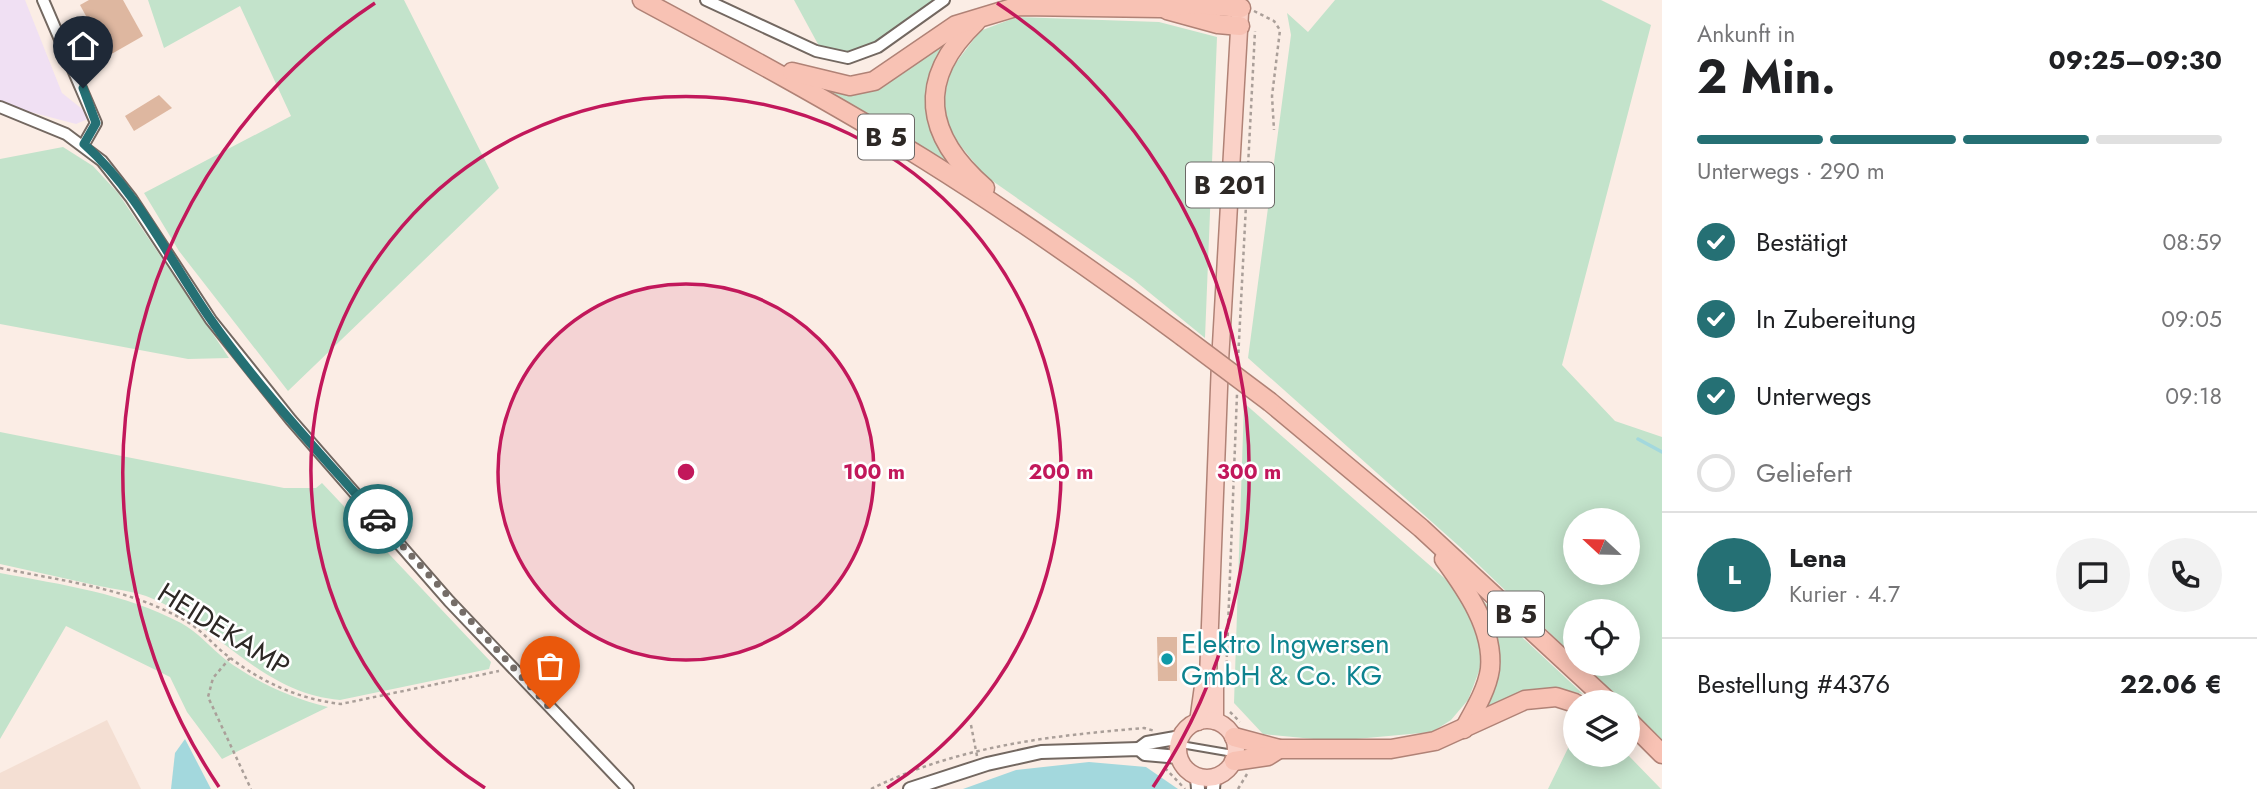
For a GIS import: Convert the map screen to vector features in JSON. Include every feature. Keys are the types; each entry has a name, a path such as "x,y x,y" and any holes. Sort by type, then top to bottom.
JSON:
{"highway":[{"name":"B 5","path":"642,0 740,52 923,158 1029,228 1182,336 1270,402 1421,528 1596,690"},
{"path":"740,52 804,76 850,86 874,81 956,25 1018,6 1160,8 1199,2 1241,11"},
{"path":"1160,8 1205,22 1241,11"},
{"path":"981,18 957,40 941,68 934,103 939,130 952,156 1029,228"},
{"path":"1421,528 1465,589 1488,640 1490,669 1482,696 1464,729"},
{"path":"1235,751 1391,749 1435,741 1525,700 1556,696 1563,699"},
{"path":"1640,732 1656,747"},
{"path":"1640,736 1656,747"}],"main road":[{"name":"B 201","path":"1198,722 1203,686 1208,678 1220,376 1241,11"},
{"name":"B 201","path":"1208,678 1215,685 1215,721"},
{"path":"1215,721 1229,730 1235,751 1223,774 1214,783 1198,783 1183,766 1180,746 1198,722 1215,721"}],"street":[{"path":"43,0 96,123 84,144"},
{"path":"706,0 816,51 848,58 878,47 944,0"},
{"path":"0,107 36,120 84,144 115,175 211,320 283,410 509,664 628,789"},
{"path":"909,789 979,767 1041,752 1139,749 1147,743 1180,746"},
{"path":"1139,749 1145,754 1180,746"}],"lane":[{"path":"1180,746 1235,751"}],"path":[{"path":"1241,11 1264,15 1275,21 1280,30 1272,96 1275,130"},
{"name":"HEIDEKAMP","path":"0,568 144,600 186,621 230,658 281,690 318,701 341,704 494,673 509,664"},
{"path":"230,658 213,678 208,696 251,789"},
{"path":"971,725 979,767"}],"shaded area":[{"path":"0,0 25,0 62,93 87,113 88,119 76,124 0,104"},
{"path":"107,720 141,789 0,789 0,773"}],"green space":[{"path":"148,0 404,0 499,188 288,391 179,251 144,193 291,116 240,6 164,48"},
{"path":"794,0 933,0 876,43 848,53 819,46"},
{"path":"1335,0 1601,0 1651,25 1562,365 1615,421 1662,437 1662,741 1640,720 1640,690 1609,690 1594,676 1640,676 1640,599 1563,599 1563,646 1460,547 1248,358 1291,35 1287,13 1308,32"},
{"path":"1017,17 1159,22 1217,37 1205,338 1134,280 984,175 949,131 944,103 949,72 980,31"},
{"path":"947,40 930,78 926,108 935,137 957,172 821,90 857,90 884,84"},
{"path":"63,147 93,166 118,193 229,358 188,359 0,324 0,159"},
{"path":"1244,403 1458,590 1479,642 1481,666 1468,700 1451,720 1432,732 1334,741 1263,734 1234,703"},
{"path":"0,432 284,488 316,488 322,483 491,662 489,669 340,700 311,695 285,685 172,608 146,596 0,564"},
{"path":"0,573 93,591 138,604 187,627 226,660 250,676 288,694 328,707 222,759 187,712 170,677 66,626 0,739"},
{"path":"1482,600 1579,690 1528,692 1478,714 1495,669 1497,658 1494,634"},
{"path":"1563,758 1563,767 1640,767 1661,789 1548,789"}],"water":[{"path":"185,739 211,789 171,789 175,753"},
{"path":"1089,762 1146,767 1178,789 963,789 1016,770"}],"building":[{"path":"89,0 123,0 143,36 108,56 80,5"},
{"path":"159,95 172,108 134,131 125,116"},
{"name":"Elektro Ingwersen GmbH & Co. KG","path":"1157,637 1177,637 1177,681 1158,681"}],"waterway":[{"path":"1638,439 1662,452"}],"way so far":[{"path":"378,519 449,601 550,708"}],"place":[{"name":"Elektro Ingwersen GmbH & Co. KG","path":"1167,659"}],"route":[{"path":"83,88 96,123 84,144 115,175 211,320 243,361 378,519"}]}
